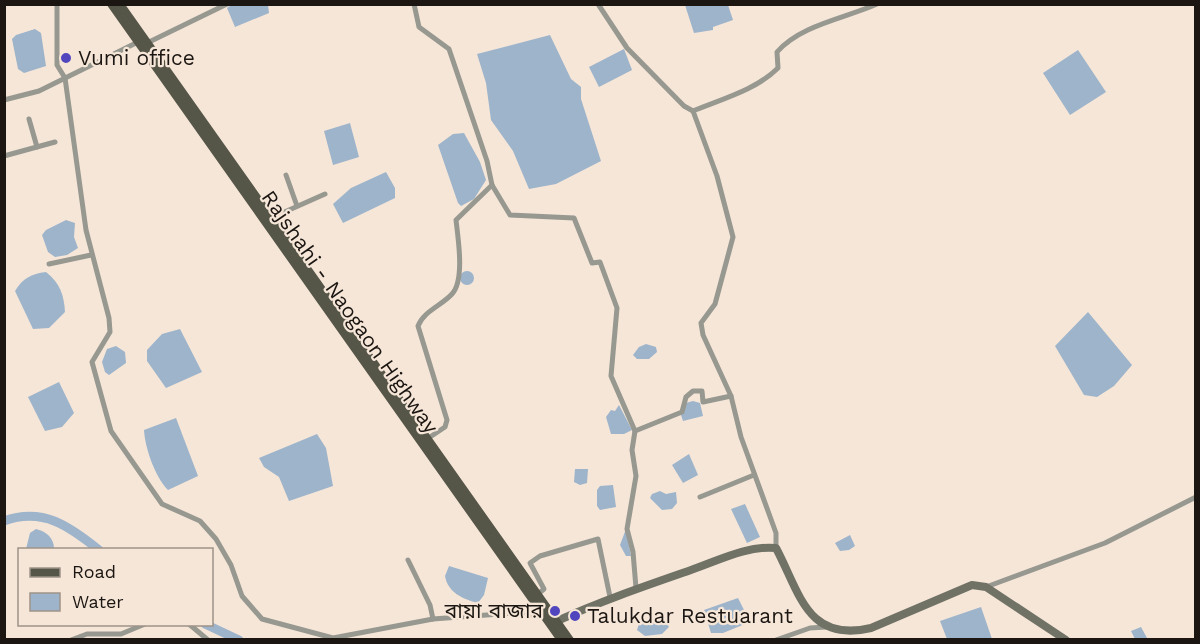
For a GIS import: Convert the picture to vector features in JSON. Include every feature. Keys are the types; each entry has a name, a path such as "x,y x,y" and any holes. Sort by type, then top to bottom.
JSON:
{"main road":[{"name":"Rajshahi - Naogaon Highway","path":"111,4 142,42 511,563 538,594 570,639"},
{"name":"Rajshahi - Naogaon Highway","path":"120,4 142,42"},
{"name":"Rajshahi - Naogaon Highway","path":"169,81 271,218 427,439 561,639"},
{"path":"557,621 610,597 735,554 765,547 776,548 804,605 815,621 826,627 851,630 871,628 972,585 987,587 1066,639"}],"street":[{"path":"57,4 57,65 65,78 91,255 109,318 110,332 92,362 111,430 162,504 200,520 216,539 231,566 242,596 262,619 332,638 433,619 513,613 545,617"},
{"path":"4,100 39,91 227,4"},
{"path":"414,4 419,27 449,49 487,161 492,185 510,215 574,218 592,263 600,262 617,309 611,376 635,431 632,450 636,476 627,529 633,552 636,588"},
{"path":"598,4 627,48 684,106 693,111 717,176 733,237 715,304 701,323 703,335 731,396 741,437 777,533 776,548"},
{"path":"693,111 747,89 771,75 778,68 777,52 783,45 810,29 877,4"},
{"path":"29,119 37,147"},
{"path":"4,156 55,142"},
{"path":"286,176 297,206"},
{"path":"427,439 445,427 447,420 418,326 421,319 453,293 457,285 460,254 456,220 492,185"},
{"path":"271,218 325,194"},
{"path":"49,264 91,255"},
{"path":"635,431 682,412 686,397 693,391 702,391 703,402 731,396"},
{"path":"700,497 754,475"},
{"path":"987,587 1105,543 1196,497"},
{"path":"538,594 544,589 530,563 540,556 598,539 610,597"},
{"path":"408,560 430,605 433,619"},
{"path":"71,639 87,634 121,634 140,626"},
{"path":"192,626 208,639"},
{"path":"777,639 810,628 826,627"},
{"path":"851,630 854,639"}],"water":[{"path":"231,5 268,5 269,13 235,27 227,8"},
{"path":"685,5 728,5 733,20 713,27 713,30 694,33"},
{"path":"35,29 41,33 46,66 24,73 18,69 12,39 16,35"},
{"path":"550,35 571,79 581,87 581,99 601,161 556,184 529,189 513,151 491,120 486,83 477,54"},
{"path":"624,49 632,70 599,87 589,67"},
{"path":"1078,50 1106,92 1070,115 1043,73"},
{"path":"350,123 359,157 333,165 324,131"},
{"path":"464,133 480,162 486,180 474,199 461,206 438,145 453,134"},
{"path":"386,172 395,188 395,198 343,223 333,204 351,188"},
{"path":"66,220 75,223 74,237 78,248 67,255 55,257 48,252 42,235 46,230"},
{"path":"464,271 470,271 474,278 470,285 464,285 460,281 460,275"},
{"path":"46,272 55,280 60,290 65,312 49,328 33,329 15,291 28,277"},
{"path":"1088,312 1132,365 1114,386 1097,397 1084,395 1055,346"},
{"path":"180,329 202,372 166,388 147,361 147,350 162,334"},
{"path":"646,344 656,347 657,352 649,359 637,359 633,355 639,347"},
{"path":"116,346 125,352 126,363 109,375 105,372 102,362 107,349"},
{"path":"59,382 74,413 62,427 45,431 28,397"},
{"path":"693,401 700,403 703,416 683,421 681,415 686,403"},
{"path":"619,405 632,430 624,434 611,434 606,417"},
{"path":"176,418 198,476 168,490 159,478 152,462 144,430"},
{"path":"317,434 326,448 333,486 289,501 279,477 264,467 259,458"},
{"path":"689,454 698,475 683,483 672,465"},
{"path":"575,469 588,469 587,483 580,485 574,482"},
{"path":"613,485 616,507 600,510 597,506 597,490 600,486"},
{"path":"660,491 666,494 676,492 677,503 672,509 662,510 650,498 652,494"},
{"path":"745,504 760,537 747,543 731,509"},
{"path":"36,529 43,532 49,536 54,548 26,548 30,533"},
{"path":"626,529 631,556 626,556 620,545"},
{"path":"850,535 855,546 849,550 840,551 835,543"},
{"path":"449,566 488,578 484,595 478,603 462,597 449,587 445,576"},
{"path":"738,598 747,616 745,624 723,633 711,633 704,610"},
{"path":"981,607 992,639 947,639 940,621"},
{"path":"650,618 664,618 669,627 662,634 645,636 637,630 639,624"},
{"path":"1141,627 1147,638 1135,639 1131,631"}],"waterway":[{"path":"4,521 31,516 55,521 77,533 96,548"},
{"path":"209,626 239,640"}],"place":[{"name":"Vumi office","path":"66,58"},
{"name":"বায়া বাজার","path":"555,611"},
{"name":"Talukdar Restuarant","path":"575,616"}]}
